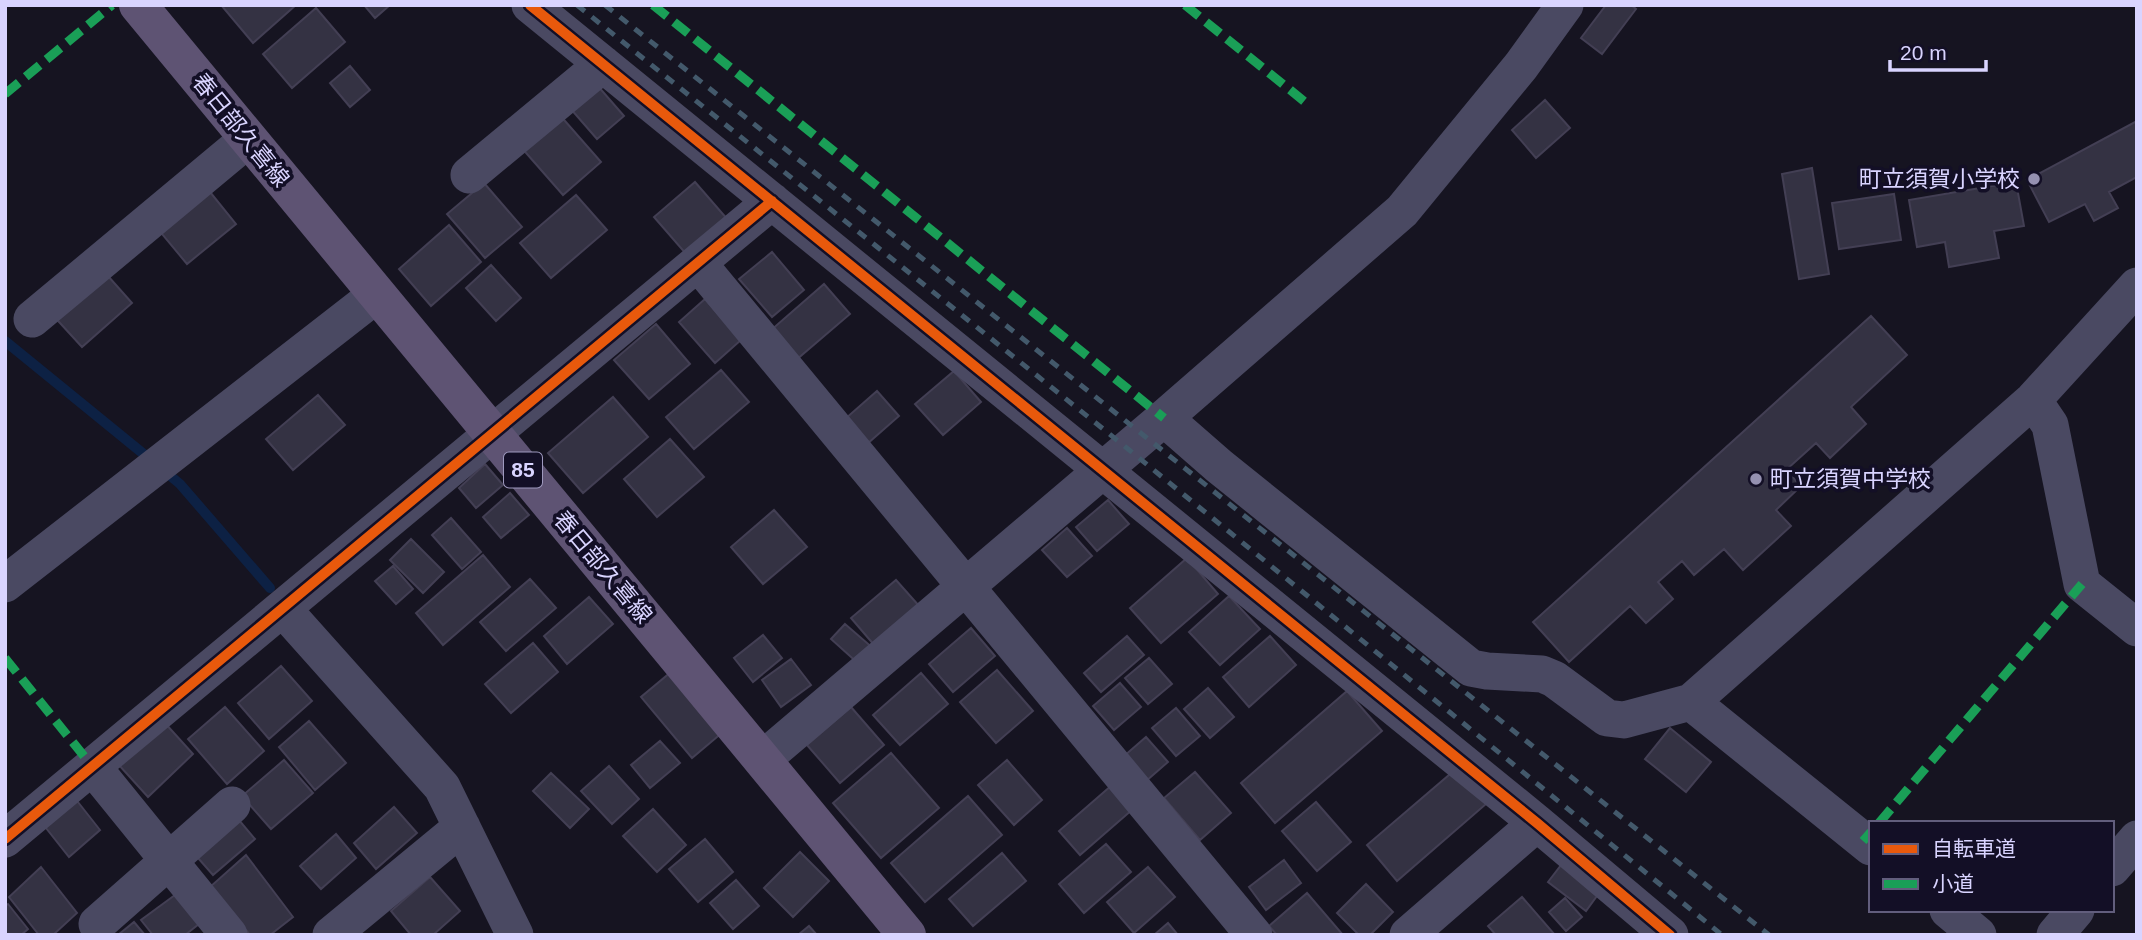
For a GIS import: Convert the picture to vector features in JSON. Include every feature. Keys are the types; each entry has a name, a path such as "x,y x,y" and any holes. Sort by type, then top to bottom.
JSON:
{"main road":[{"name":"春日部久喜線","path":"138,5 907,935"}],"street":[{"path":"530,5 1537,823 1670,935"},
{"path":"763,759 967,587 1402,211 1521,66 1565,5"},
{"path":"469,175 603,64"},
{"path":"32,319 248,139"},
{"path":"5,839 772,201"},
{"path":"698,263 1254,935"},
{"path":"5,584 376,295"},
{"path":"1164,418 1219,466 1471,668 1542,674 1554,679 1607,718 1624,720 1690,702 2033,400 2134,295"},
{"path":"2033,400 2050,425 2082,584 2137,628"},
{"path":"283,609 442,787 515,935"},
{"path":"1690,702 1869,845"},
{"path":"92,766 229,935"},
{"path":"97,924 232,804"},
{"path":"1408,935 1537,823"},
{"path":"331,935 462,827"},
{"path":"2114,866 2137,839"},
{"path":"1950,912 1978,935"},
{"path":"2055,935 2074,912"}],"building":[{"path":"221,5 296,5 253,43"},
{"path":"364,5 390,5 375,18"},
{"path":"1606,5 1631,5 1636,9 1602,54 1581,38"},
{"path":"316,8 345,42 292,88 263,54"},
{"path":"350,66 370,90 350,107 330,83"},
{"path":"597,85 624,116 597,139 570,108"},
{"path":"1545,100 1570,128 1536,158 1512,130"},
{"path":"558,113 601,162 563,195 520,146"},
{"path":"2137,121 2137,177 2109,192 2118,208 2094,221 2085,204 2049,222 2027,180"},
{"path":"1812,168 1829,274 1799,279 1782,174"},
{"path":"695,182 728,220 687,255 654,217"},
{"path":"2016,182 2024,226 1994,231 1999,258 1949,267 1945,242 1917,247 1909,200"},
{"path":"484,183 522,227 485,258 447,214"},
{"path":"206,187 236,224 187,264 157,228"},
{"path":"1894,194 1901,240 1839,249 1832,203"},
{"path":"576,195 607,230 551,278 520,243"},
{"path":"449,225 481,262 431,306 399,269"},
{"path":"772,252 804,290 772,317 739,279"},
{"path":"491,265 521,298 496,321 466,288"},
{"path":"100,267 132,303 82,347 49,311"},
{"path":"824,284 850,314 796,360 770,331"},
{"path":"705,299 741,340 715,363 679,322"},
{"name":"町立須賀中学校","path":"1871,316 1907,355 1851,407 1866,424 1830,458 1816,443 1786,470 1801,486 1776,510 1791,526 1743,570 1724,549 1694,575 1682,561 1658,582 1673,599 1646,623 1630,606 1569,662 1533,622"},
{"path":"656,324 690,364 649,399 614,360"},
{"path":"721,370 749,402 694,449 666,417"},
{"path":"954,371 981,402 943,435 915,404"},
{"path":"877,391 899,416 867,444 845,419"},
{"path":"318,395 345,425 293,470 266,439"},
{"path":"613,397 648,437 583,493 548,453"},
{"path":"670,439 704,477 657,517 624,479"},
{"path":"485,464 503,485 476,508 459,488"},
{"path":"510,493 529,515 501,538 483,517"},
{"path":"1108,500 1129,524 1097,551 1076,527"},
{"path":"774,510 807,547 763,584 731,547"},
{"path":"451,518 481,552 462,569 432,535"},
{"path":"1067,528 1092,556 1067,577 1042,550"},
{"path":"411,539 444,572 423,593 390,560"},
{"path":"483,555 510,587 443,645 416,613"},
{"path":"1187,558 1218,594 1161,643 1130,608"},
{"path":"393,566 413,589 396,604 375,581"},
{"path":"530,579 556,608 506,651 480,622"},
{"path":"896,580 920,607 875,646 851,618"},
{"path":"1229,596 1260,629 1220,665 1189,632"},
{"path":"589,597 613,624 567,664 544,636"},
{"path":"845,624 874,649 860,665 831,639"},
{"path":"971,628 995,656 953,692 929,664"},
{"path":"763,635 782,658 753,682 734,658"},
{"path":"1127,636 1144,655 1101,692 1084,673"},
{"path":"1270,636 1296,665 1249,707 1223,677"},
{"path":"533,643 558,672 511,713 485,684"},
{"path":"1149,658 1172,684 1148,704 1125,678"},
{"path":"791,659 811,685 781,707 762,680"},
{"path":"281,666 312,701 269,739 238,703"},
{"path":"997,670 1033,711 996,743 960,702"},
{"path":"671,672 723,732 692,758 641,697"},
{"path":"921,673 948,704 900,745 873,715"},
{"path":"1120,683 1141,707 1114,730 1093,706"},
{"path":"1208,688 1234,717 1210,738 1184,709"},
{"path":"1347,691 1382,731 1275,823 1241,783"},
{"path":"225,707 264,751 227,784 188,739"},
{"path":"851,707 884,745 840,783 807,745"},
{"path":"1176,708 1200,736 1176,756 1152,728"},
{"path":"309,721 346,763 315,790 279,747"},
{"path":"164,722 193,754 148,797 118,764"},
{"path":"1670,728 1711,762 1686,792 1645,759"},
{"path":"1146,737 1168,762 1146,781 1124,756"},
{"path":"660,741 680,763 650,788 631,765"},
{"path":"891,753 939,808 881,858 833,803"},
{"path":"284,760 313,793 271,829 242,796"},
{"path":"1007,760 1042,800 1014,825 978,785"},
{"path":"609,766 639,799 612,824 581,791"},
{"path":"1456,769 1486,804 1397,881 1367,845"},
{"path":"1195,772 1231,813 1200,840 1164,798"},
{"path":"551,773 589,809 570,828 533,791"},
{"path":"1119,779 1140,803 1080,855 1059,831"},
{"path":"968,796 1002,835 925,902 891,863"},
{"path":"74,797 100,830 69,857 42,823"},
{"path":"1316,802 1351,842 1317,871 1282,831"},
{"path":"394,807 417,833 376,869 354,843"},
{"path":"653,809 686,845 657,872 623,836"},
{"path":"233,813 255,839 213,875 191,850"},
{"path":"336,834 356,858 321,889 300,866"},
{"path":"705,839 733,872 698,902 669,869"},
{"path":"1106,844 1131,872 1084,913 1059,884"},
{"path":"800,852 829,881 793,917 764,888"},
{"path":"1002,853 1026,881 973,926 949,899"},
{"path":"246,855 293,917 270,935 250,935 210,887"},
{"path":"1284,860 1301,883 1266,910 1249,887"},
{"path":"1565,860 1602,889 1586,911 1548,882"},
{"path":"41,867 77,913 53,935 39,935 9,897"},
{"path":"1148,867 1175,897 1134,933 1107,902"},
{"path":"430,877 460,911 433,935 411,935 391,911"},
{"path":"736,880 759,906 733,929 710,903"},
{"path":"1366,884 1393,912 1370,935 1359,935 1337,913"},
{"path":"179,892 204,920 185,935 153,935 141,920"},
{"path":"1307,893 1343,935 1277,935 1269,926"},
{"path":"1522,897 1555,935 1496,935 1488,926"},
{"path":"1565,898 1582,917 1566,931 1549,912"},
{"path":"8,904 28,929 21,935 5,935 5,906"},
{"path":"134,922 145,935 118,935"},
{"path":"1168,923 1178,935 1154,935"},
{"path":"809,926 817,935 798,935"}],"waterway":[{"path":"5,341 151,460"},
{"path":"162,469 180,484 270,588"}],"railway":[{"path":"577,5 1128,449 1722,935"},
{"path":"605,5 1769,935"}],"marked path":[{"path":"5,94 112,5"},
{"path":"653,5 1164,418"},
{"path":"1185,5 1310,106"},
{"path":"1881,821 2082,584"},
{"path":"5,658 92,766"},
{"path":"1863,841 1869,834"}],"cycle path":[{"path":"530,5 1537,823 1670,935"},
{"path":"5,839 772,201"}],"place":[{"name":"町立須賀小学校","path":"2034,179"},
{"name":"町立須賀中学校","path":"1756,479"}]}
